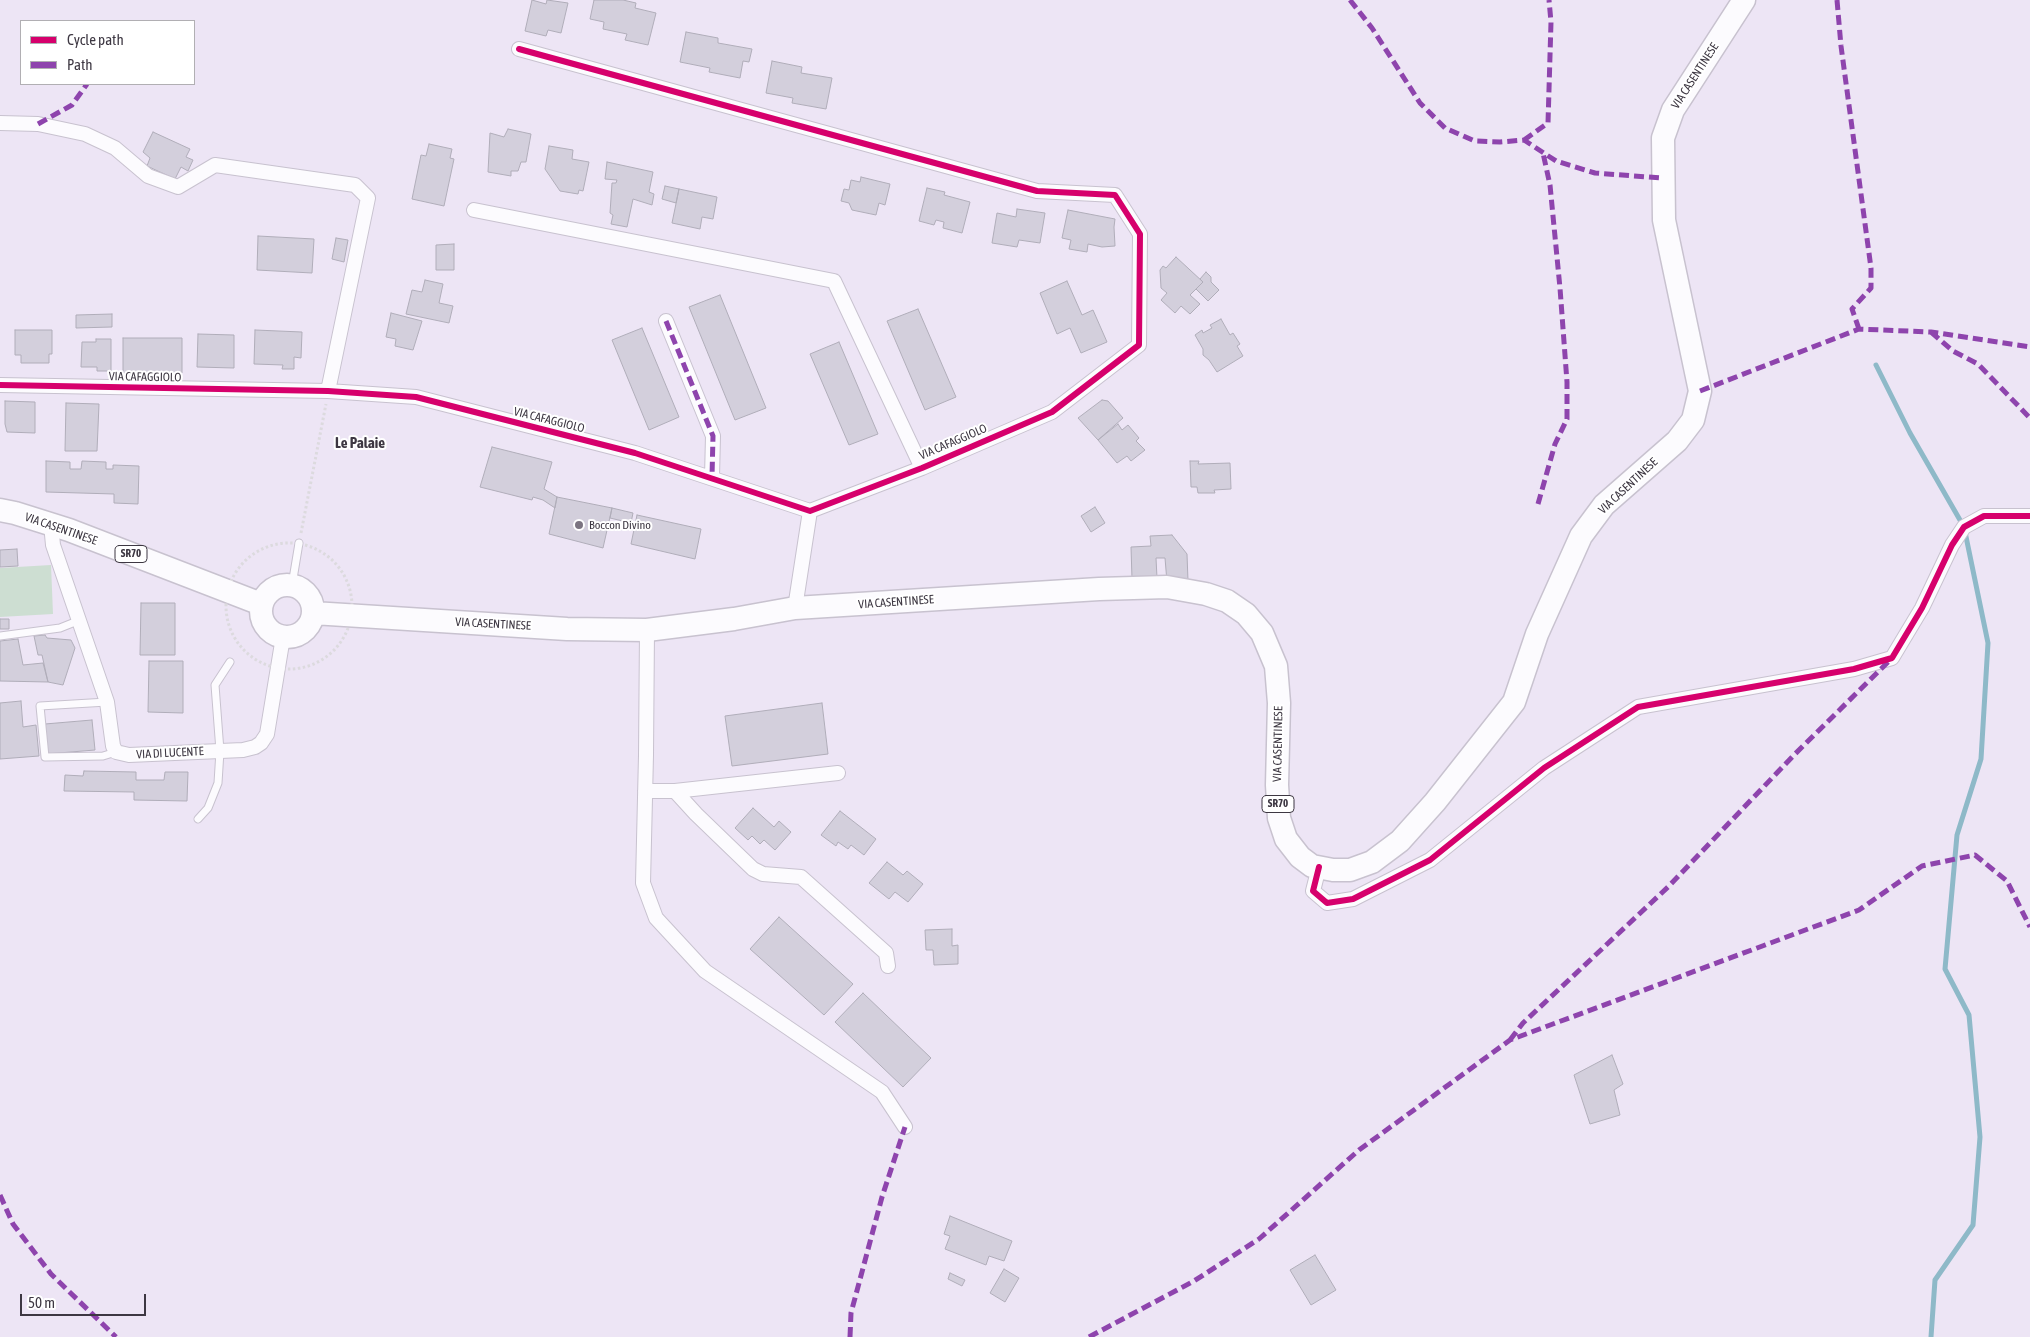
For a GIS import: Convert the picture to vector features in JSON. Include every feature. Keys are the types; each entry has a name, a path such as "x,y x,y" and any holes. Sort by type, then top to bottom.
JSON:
{"main road":[{"name":"VIA CASENTINESE","path":"313,613 567,629 647,630 734,619 795,608 1099,589 1167,587 1206,594 1226,601 1246,614 1262,633 1276,666 1279,703 1277,785 1279,818 1286,839 1300,857 1312,866 1333,870 1350,870 1372,862 1400,840 1435,802 1514,702 1537,634 1581,536 1604,505 1677,441 1693,420 1700,391 1664,220 1663,138 1673,110 1744,0"},
{"name":"VIA CASENTINESE","path":"0,510 51,524 261,604"},
{"path":"292,585 306,592 310,598 313,613 311,621 300,634 283,636 275,634 268,629 263,621 260,613 261,604 270,590 276,586 292,585"}],"street":[{"name":"VIA CAFAGGIOLO","path":"0,385 328,391 416,397 635,453 810,511 922,468 1052,412 1139,345 1140,234 1115,195 1037,191 519,49"},
{"path":"0,123 38,124 85,134 115,148 148,176 178,186 214,165 355,185 368,198 328,391"},
{"name":"VIA CAFAGGIOLO","path":"474,210 834,281 922,468"},
{"path":"666,321 713,436 712,478"},
{"path":"795,608 810,511"},
{"path":"1319,867 1313,891 1327,903 1353,899 1430,860 1544,768 1638,707 1854,668 1892,658 1922,608 1952,545 1964,527 1984,516 2030,516"},
{"path":"51,524 53,545 80,620 106,702 116,752"},
{"path":"647,630 643,883 656,918 705,971 882,1092 904,1127"},
{"name":"VIA DI LUCENTE","path":"116,752 129,755 243,750 262,743 267,734 283,636"},
{"path":"645,791 675,791 838,773"},
{"path":"675,791 753,869 763,874 802,877 886,953 888,966"}],"lane":[{"path":"292,585 299,543"},
{"path":"0,636 60,628 80,620"},
{"path":"198,819 208,808 218,783 220,751 215,685 230,662"},
{"path":"106,702 40,706 45,757 103,756 116,752"}],"path":[{"path":"299,543 328,391"},
{"path":"283,542 299,543 313,547 325,554 336,563 344,574 350,588 352,616 347,632 338,646 326,658 311,666 295,669 278,668 264,664 251,656 236,640 227,620 227,591 237,570 254,553 268,546 283,542"}],"green space":[{"path":"51,565 53,614 0,617 0,568"}],"building":[{"path":"532,0 546,4 547,0 568,3 561,33 548,30 546,36 525,31"},
{"path":"594,0 623,0 636,3 635,8 656,13 648,45 625,40 627,34 603,29 604,22 590,19"},
{"path":"686,32 718,38 718,43 752,49 749,62 743,61 740,78 709,72 710,68 680,62"},
{"path":"772,61 802,67 801,73 832,78 826,109 792,103 793,98 766,93"},
{"path":"508,129 531,134 526,162 521,162 518,171 511,171 511,176 488,172 490,133 504,137"},
{"path":"153,132 190,149 186,157 193,160 188,171 181,167 175,179 147,166 150,158 143,152"},
{"path":"429,144 452,149 450,158 454,159 444,206 412,199 421,155 426,156"},
{"path":"549,146 573,150 572,159 589,162 583,191 579,190 578,194 560,191 545,169"},
{"path":"607,162 653,172 649,192 654,194 652,205 633,199 627,227 611,224 613,215 610,213 612,183 616,183 617,180 605,179"},
{"path":"861,177 890,184 885,205 879,203 876,215 852,210 849,203 841,201 844,189 849,190 851,180 860,182"},
{"path":"665,186 679,189 676,203 662,199"},
{"path":"927,188 945,192 944,195 970,202 962,233 943,228 944,222 936,220 934,225 919,221"},
{"path":"679,189 717,197 713,219 702,217 700,229 672,223"},
{"path":"1017,209 1045,213 1040,243 1019,240 1017,247 992,243 997,213 1016,217"},
{"path":"1068,210 1115,219 1115,246 1102,247 1088,244 1087,252 1069,249 1071,240 1062,238"},
{"path":"258,236 314,239 312,273 257,270"},
{"path":"336,238 348,240 344,262 332,259"},
{"path":"454,244 454,270 436,270 436,245"},
{"path":"1176,257 1203,282 1190,295 1200,304 1190,314 1181,306 1175,313 1161,300 1167,293 1161,288 1160,270 1163,266 1166,268"},
{"path":"1206,272 1211,277 1211,282 1219,290 1208,301 1196,289 1203,282 1200,279"},
{"path":"425,280 443,284 439,303 453,306 449,323 406,314 412,290 422,292"},
{"path":"1067,281 1082,315 1093,310 1107,342 1081,353 1070,328 1057,334 1040,293"},
{"path":"720,295 766,408 735,420 689,307"},
{"path":"918,309 956,397 925,410 887,321"},
{"path":"391,313 422,321 413,350 395,346 396,339 386,337"},
{"path":"112,314 112,327 76,328 76,315"},
{"path":"1221,319 1230,335 1233,333 1240,344 1237,346 1243,356 1217,372 1203,355 1203,349 1195,335 1202,330 1203,333 1212,328 1210,325"},
{"path":"642,328 679,417 649,430 612,340"},
{"path":"15,330 52,330 52,354 49,354 49,363 21,363 21,355 15,355"},
{"path":"255,330 302,332 301,358 294,357 294,369 282,369 283,365 254,364"},
{"path":"198,334 234,335 234,368 197,367"},
{"path":"123,338 182,338 182,373 123,373"},
{"path":"96,339 111,339 111,371 97,371 97,367 81,367 82,342 96,342"},
{"path":"839,342 878,434 849,445 810,354"},
{"path":"1102,400 1108,401 1123,418 1098,440 1078,418"},
{"path":"5,401 35,402 35,433 7,432"},
{"path":"66,403 99,404 97,451 65,451"},
{"path":"1118,424 1122,430 1128,425 1139,438 1136,441 1145,450 1131,461 1127,456 1117,463 1098,440"},
{"path":"492,447 552,462 544,489 557,497 555,508 543,500 533,497 532,500 480,487"},
{"path":"46,461 70,462 70,469 81,469 82,461 106,462 106,469 113,469 113,465 139,466 138,504 114,503 114,494 46,492"},
{"path":"1190,461 1199,461 1198,464 1230,463 1231,489 1214,490 1215,493 1198,493 1197,487 1191,487"},
{"path":"557,497 612,508 603,548 549,534"},
{"path":"1095,507 1105,523 1091,532 1081,516"},
{"path":"612,508 633,513 631,523 610,518"},
{"path":"637,515 701,529 695,559 631,544"},
{"path":"1172,535 1187,554 1188,581 1167,582 1165,558 1156,558 1157,578 1132,579 1131,547 1151,546 1150,536"},
{"path":"17,549 18,566 0,567 0,550"},
{"path":"141,603 175,603 175,655 140,655"},
{"path":"0,619 9,619 9,629 0,629"},
{"path":"45,635 47,638 71,640 75,648 63,685 48,682 42,655 38,655 34,636"},
{"path":"18,639 23,665 43,663 48,682 0,681 0,641"},
{"path":"149,661 183,661 183,713 148,712"},
{"path":"21,701 23,727 36,725 39,756 0,759 0,703"},
{"path":"822,703 828,754 732,766 725,716"},
{"path":"92,720 95,750 47,754 45,724"},
{"path":"84,771 136,772 136,780 164,780 165,772 188,772 187,801 134,800 134,792 64,791 65,775 83,776"},
{"path":"753,808 774,827 779,821 791,832 775,850 764,840 760,844 752,836 748,840 735,828"},
{"path":"840,811 876,839 864,855 851,845 848,849 838,842 836,846 821,835"},
{"path":"887,862 903,875 907,871 923,884 908,902 895,892 889,899 869,883"},
{"path":"779,917 853,984 824,1015 750,949"},
{"path":"952,929 952,946 958,945 958,964 934,965 933,950 926,950 925,930"},
{"path":"863,993 931,1058 903,1087 835,1022"},
{"path":"1612,1055 1623,1084 1614,1090 1620,1115 1590,1124 1574,1075"},
{"path":"950,1216 1012,1241 1004,1261 989,1256 986,1265 945,1249 950,1236 944,1234"},
{"path":"1315,1255 1336,1290 1311,1305 1290,1270"},
{"path":"1004,1269 1019,1278 1005,1302 990,1293"},
{"path":"950,1273 965,1280 962,1286 948,1279"}],"waterway":[{"path":"1876,365 1910,433 1964,527 1988,643 1981,759 1957,835 1945,969 1969,1015 1980,1137 1973,1225 1935,1280 1931,1337"}],"marked path":[{"path":"1350,0 1372,28 1420,103 1445,128 1475,141 1500,142 1524,140 1556,161 1595,173 1662,178"},
{"path":"1524,140 1548,123 1551,22 1549,0"},
{"path":"1837,0 1841,46 1871,268 1871,288 1852,309 1859,329"},
{"path":"38,124 72,105 86,85"},
{"path":"1538,504 1555,444 1567,419 1567,382 1560,288 1550,185 1543,153"},
{"path":"666,321 713,436 712,477"},
{"path":"1700,391 1859,329 1931,332 2030,347"},
{"path":"1931,332 1953,351 1978,364 2030,418"},
{"path":"1510,1040 1523,1023 1668,887 1794,755 1890,660"},
{"path":"1089,1337 1194,1281 1259,1239 1359,1150 1510,1040 1859,910 1922,866 1975,855 2007,881 2030,927"},
{"path":"850,1337 851,1313 882,1197 905,1127"},
{"path":"0,1195 13,1224 51,1274 116,1337"}],"cycle path":[{"path":"0,385 328,391 416,397 635,453 810,511 922,468 1052,412 1139,345 1140,234 1115,195 1037,191 519,49"},
{"path":"1319,867 1313,891 1327,903 1353,899 1430,860 1544,768 1638,707 1854,669 1892,658 1922,608 1952,545 1964,527 1984,516 2030,516"}],"place":[{"name":"Boccon Divino","path":"579,525"}],"district":[{"name":"Le Palaie","path":"360,443"}]}
